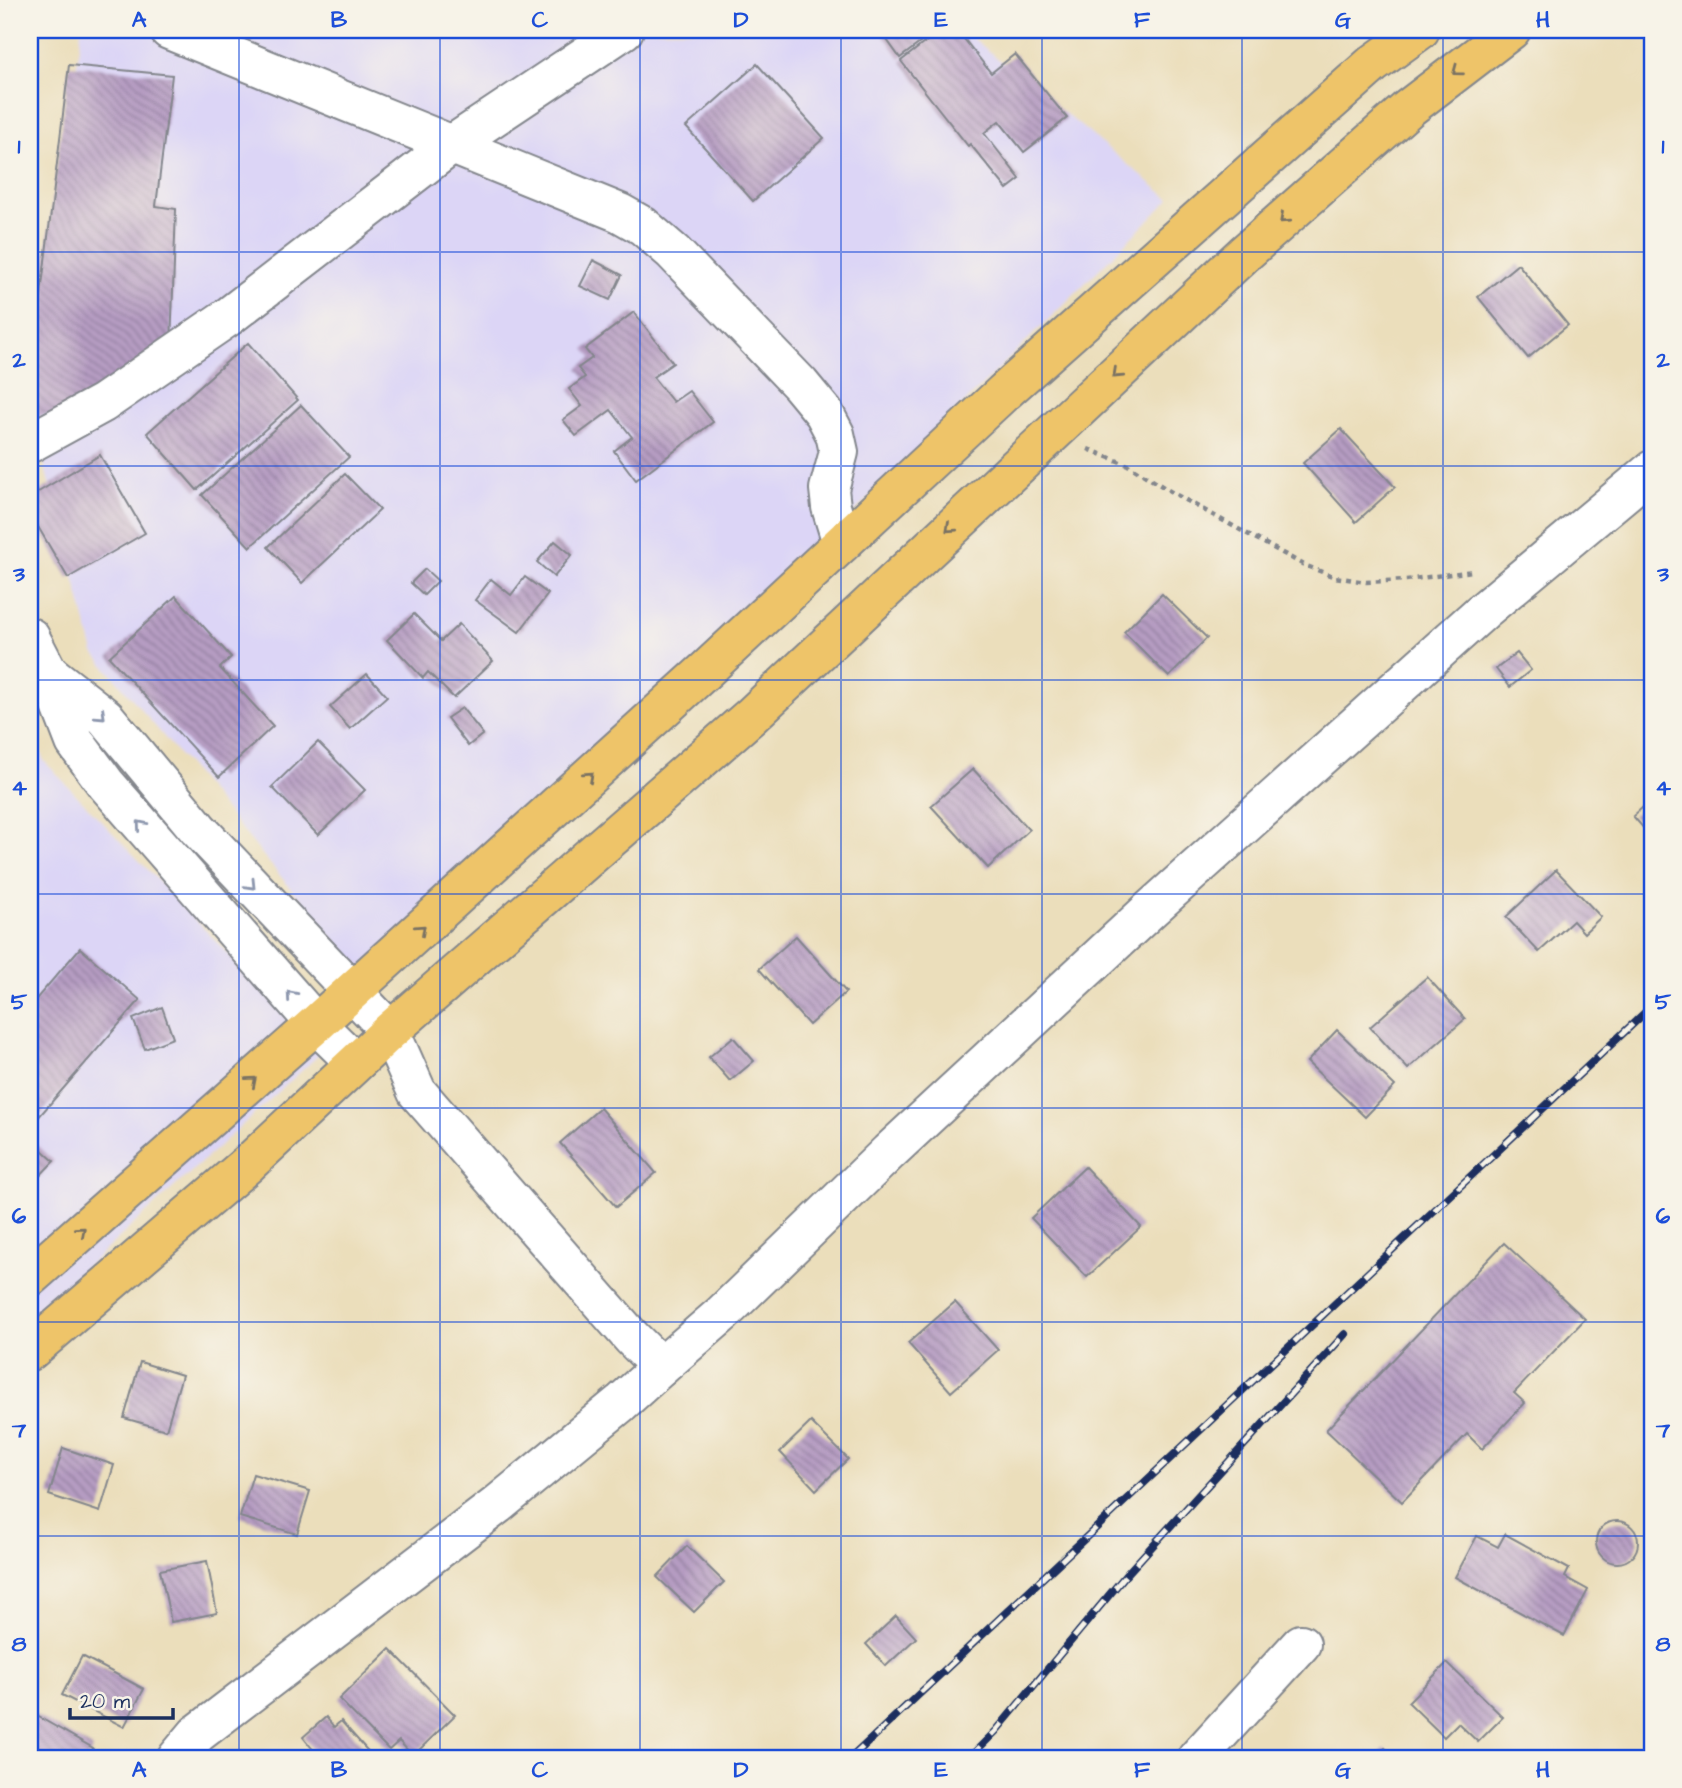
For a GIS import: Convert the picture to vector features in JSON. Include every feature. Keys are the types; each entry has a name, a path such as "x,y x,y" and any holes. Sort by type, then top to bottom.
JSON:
{"highway":[{"path":"30,1276 317,1024 1003,393 1353,81 1420,30"},
{"path":"30,1351 249,1163 355,1062 751,716 1244,254 1398,117 1511,30"}],"street":[{"path":"169,30 620,214 643,226 673,252 800,384 824,413 835,434 839,452 829,489 831,507 842,543"},
{"path":"30,443 103,403 228,317 450,146 624,30"},
{"path":"177,1758 197,1734 497,1504 621,1403 722,1314 889,1152 1152,908 1483,611 1652,470"},
{"path":"35,649 75,742 106,784 317,1024 355,1062 417,1092"},
{"path":"35,649 105,717 198,829 390,1031 417,1092 632,1338 661,1367"},
{"path":"1197,1758 1301,1644"}],"path":[{"path":"1050,436 1128,465 1304,565 1335,577 1366,582 1406,580 1480,570"}],"shaded area":[{"path":"81,30 963,30 1170,199 374,988 94,653 34,426"},
{"path":"30,727 44,761 322,1052 30,1319"}],"building":[{"path":"880,30 925,30 929,36 900,58"},
{"path":"941,30 957,30 991,73 1015,54 1067,118 1024,152 999,121 984,133 1020,179 1007,189 970,144 968,146 901,61"},
{"path":"757,64 824,138 753,201 686,127"},
{"path":"69,65 172,75 156,206 176,209 171,344 69,412 30,417 32,302 40,302"},
{"path":"593,260 622,275 610,300 580,286"},
{"path":"1518,264 1568,325 1528,358 1478,297"},
{"path":"634,312 673,363 653,377 673,402 689,391 713,422 636,480 614,451 632,437 611,410 576,436 563,420 582,406 569,389 585,377 578,368 592,358 585,349"},
{"path":"248,343 298,400 197,490 147,433"},
{"path":"301,405 349,457 250,547 202,495"},
{"path":"1341,429 1395,487 1356,522 1303,463"},
{"path":"100,455 145,533 68,578 30,513 30,497"},
{"path":"345,474 380,510 302,583 268,547"},
{"path":"555,541 572,555 554,577 537,562"},
{"path":"425,569 438,581 424,595 411,583"},
{"path":"525,577 548,594 519,632 475,600 491,579 511,595"},
{"path":"1162,594 1207,638 1169,677 1124,632"},
{"path":"176,596 231,657 220,668 273,726 219,777 109,657"},
{"path":"414,614 441,641 459,624 493,661 454,698 428,672 423,678 387,640"},
{"path":"1517,653 1531,670 1510,687 1496,669"},
{"path":"367,674 387,696 350,729 330,707"},
{"path":"462,708 483,734 468,746 447,718"},
{"path":"318,742 365,790 318,835 272,787"},
{"path":"973,769 1029,830 988,868 931,806"},
{"path":"1652,799 1652,838 1633,816"},
{"path":"1556,870 1601,917 1584,933 1573,921 1539,952 1506,917"},
{"path":"796,936 846,992 809,1025 759,969"},
{"path":"80,948 140,1000 30,1127 30,1006"},
{"path":"1427,977 1465,1019 1408,1069 1370,1027"},
{"path":"162,1007 173,1038 145,1049 133,1019"},
{"path":"1337,1030 1395,1086 1365,1117 1307,1062"},
{"path":"733,1037 754,1061 730,1081 709,1057"},
{"path":"600,1108 656,1173 616,1207 560,1143"},
{"path":"30,1139 54,1161 30,1186"},
{"path":"1085,1167 1141,1227 1087,1277 1031,1218"},
{"path":"1504,1243 1585,1319 1514,1393 1525,1403 1482,1449 1467,1434 1402,1502 1326,1430"},
{"path":"955,1302 998,1350 951,1392 908,1343"},
{"path":"140,1362 182,1375 166,1430 124,1418"},
{"path":"811,1422 848,1459 816,1490 780,1452"},
{"path":"63,1448 114,1465 100,1512 49,1495"},
{"path":"253,1474 310,1491 297,1534 240,1517"},
{"path":"1617,1521 1632,1527 1638,1542 1632,1557 1617,1563 1602,1557 1596,1542 1602,1527"},
{"path":"1505,1534 1569,1569 1565,1577 1588,1590 1564,1636 1455,1577 1477,1536 1498,1547"},
{"path":"687,1546 724,1582 694,1612 657,1577"},
{"path":"207,1561 217,1613 171,1622 160,1570"},
{"path":"896,1616 916,1638 886,1666 866,1644"},
{"path":"390,1649 455,1715 413,1756 399,1741 389,1750 339,1699"},
{"path":"82,1656 144,1689 124,1727 62,1695"},
{"path":"1447,1663 1503,1717 1478,1742 1458,1723 1444,1737 1408,1702"},
{"path":"30,1712 93,1748 88,1758 30,1758"},
{"path":"326,1717 334,1727 341,1721 374,1758 308,1758 315,1752 303,1737"},
{"path":"1385,1748 1394,1758 1374,1758"}],"railway":[{"path":"851,1758 1652,1006"},
{"path":"969,1758 996,1731 1125,1576 1345,1334"}]}
